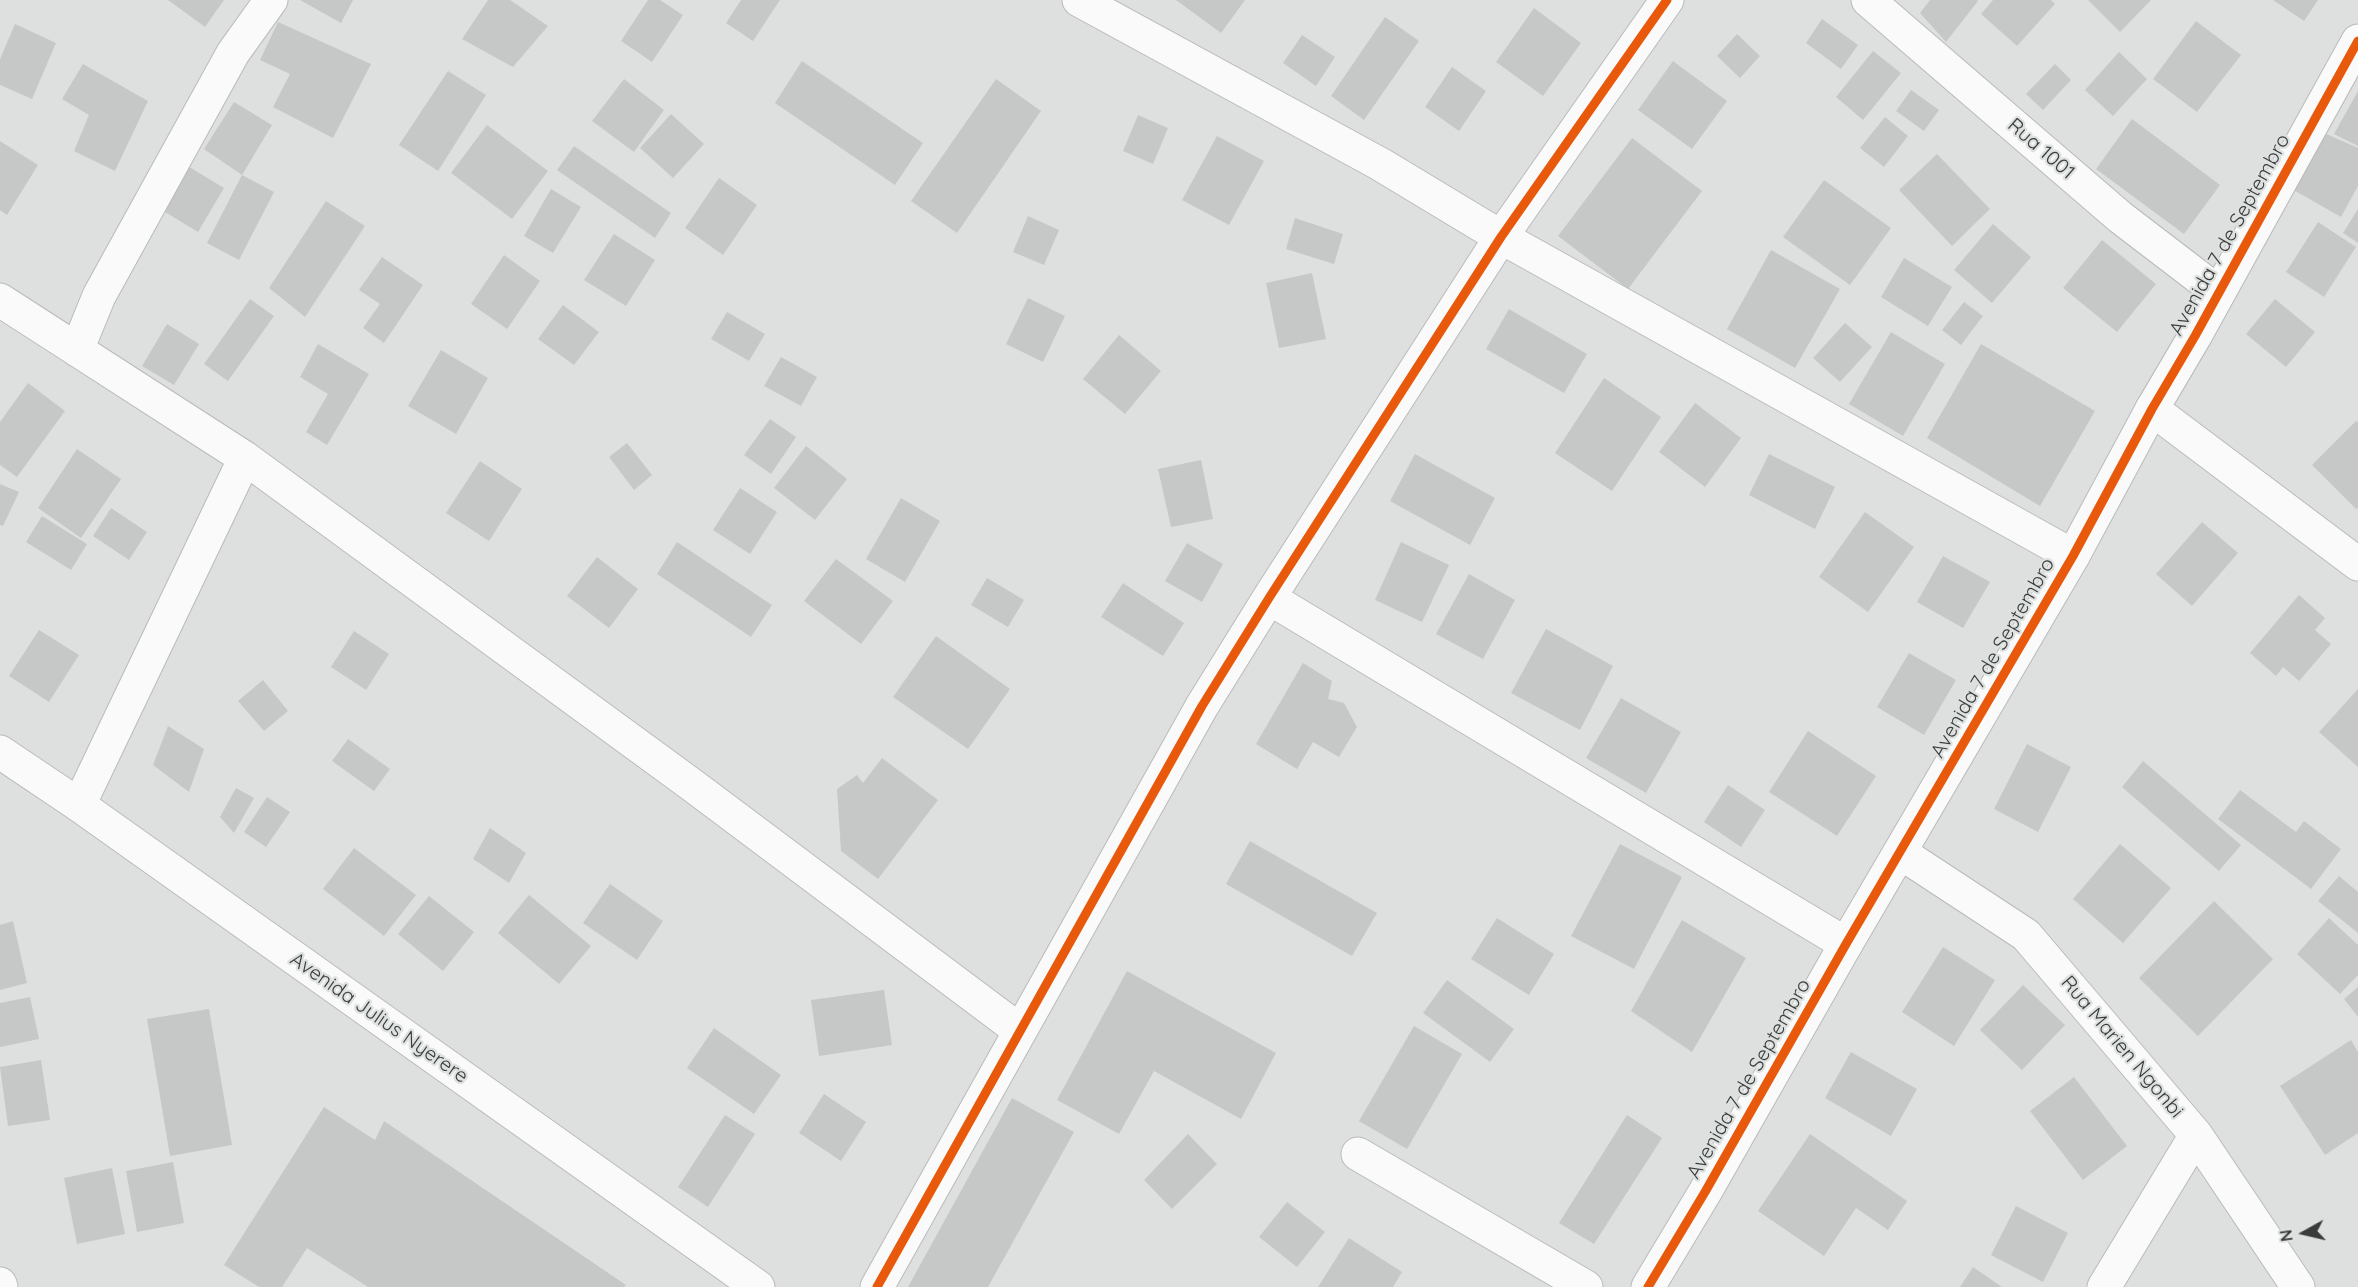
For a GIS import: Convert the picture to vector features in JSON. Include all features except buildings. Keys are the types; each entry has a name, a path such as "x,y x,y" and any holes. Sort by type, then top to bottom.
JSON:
{"street":[{"path":"76,350 99,296 233,53 271,0"},
{"path":"1079,0 1380,164 1501,237 2073,556"},
{"path":"877,1287 1202,706 1501,237 1668,0"},
{"name":"Rua 1001","path":"1868,0 2120,217 2218,292"},
{"name":"Avenida 7 de Septembro","path":"1647,1287 1705,1192 1846,944 2073,556 2152,409 2195,336 2358,41"},
{"path":"0,300 245,458 693,785 1019,1030"},
{"path":"2152,409 2358,564"},
{"path":"79,805 245,458"},
{"path":"1269,598 1846,944"},
{"name":"Avenida Julius Nyerere","path":"0,752 79,805 758,1287"},
{"name":"Rua Marien Ngonbi","path":"1901,853 2025,934 2196,1135 2298,1287"},
{"path":"2104,1287 2196,1135"},
{"path":"1358,1154 1586,1287"}],"cycle path":[{"path":"877,1287 1202,706 1501,237 1667,0"},
{"path":"1648,1287 2073,556 2152,409 2195,336 2358,41"}]}
